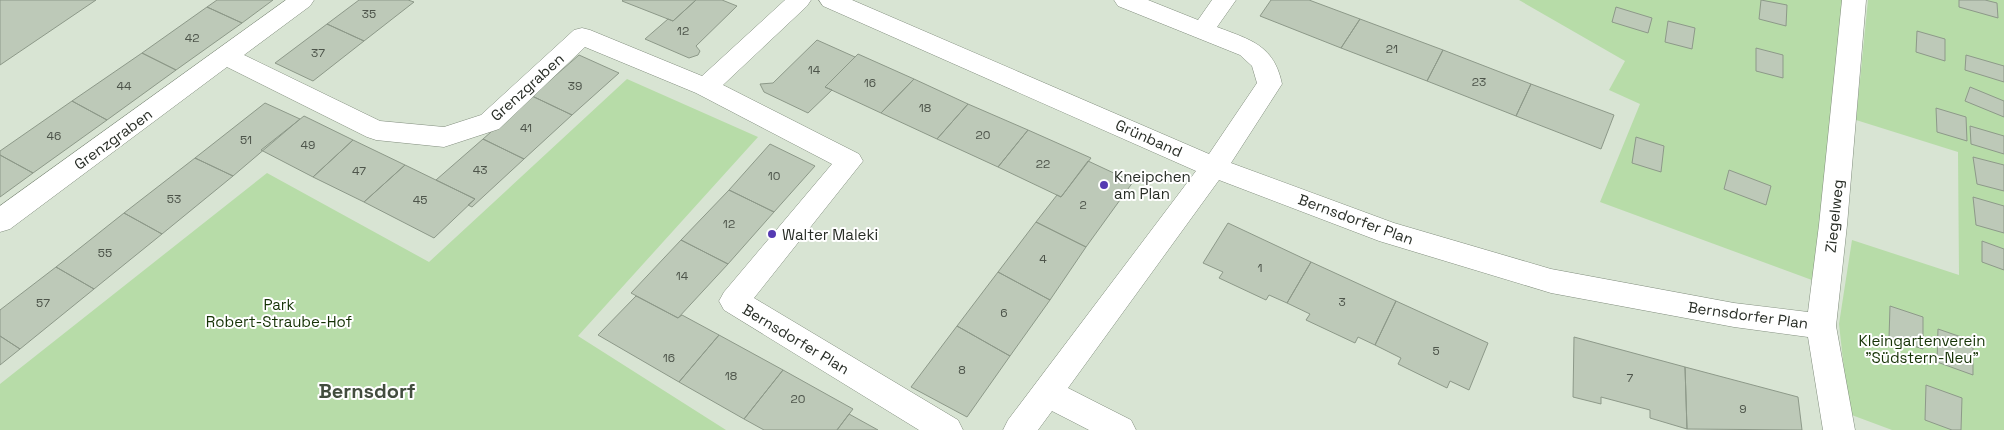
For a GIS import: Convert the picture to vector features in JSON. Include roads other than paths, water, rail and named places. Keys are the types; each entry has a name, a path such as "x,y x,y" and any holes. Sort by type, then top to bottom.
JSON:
{"street":[{"name":"Grenzgraben","path":"0,221 302,0"},
{"path":"705,87 799,0"},
{"name":"Grünband","path":"832,0 1214,167"},
{"path":"1019,430 1214,167 1270,84 1267,68 1261,58 1249,49 1126,0"},
{"path":"1203,30 1224,0"},
{"name":"Ziegelweg","path":"1839,430 1821,326 1833,225 1854,0"},
{"name":"Grenzgraben","path":"225,56 376,130 444,137 490,122 582,36 705,87"},
{"name":"Bernsdorfer Plan","path":"705,87 850,161 734,301 947,430"},
{"name":"Bernsdorfer Plan","path":"1214,167 1389,234 1551,281 1734,315 1821,326"},
{"path":"1047,393 1120,430"}],"place":[{"name":"Kneipchen am Plan","path":"1104,185"},
{"name":"Walter Maleki","path":"772,234"}],"district":[{"name":"Bernsdorf","path":"367,391"}],"park label":[{"name":"Park Robert-Straube-Hof","path":"279,312"},
{"name":"Kleingartenverein \"Südstern-Neu\"","path":"1922,348"}]}
